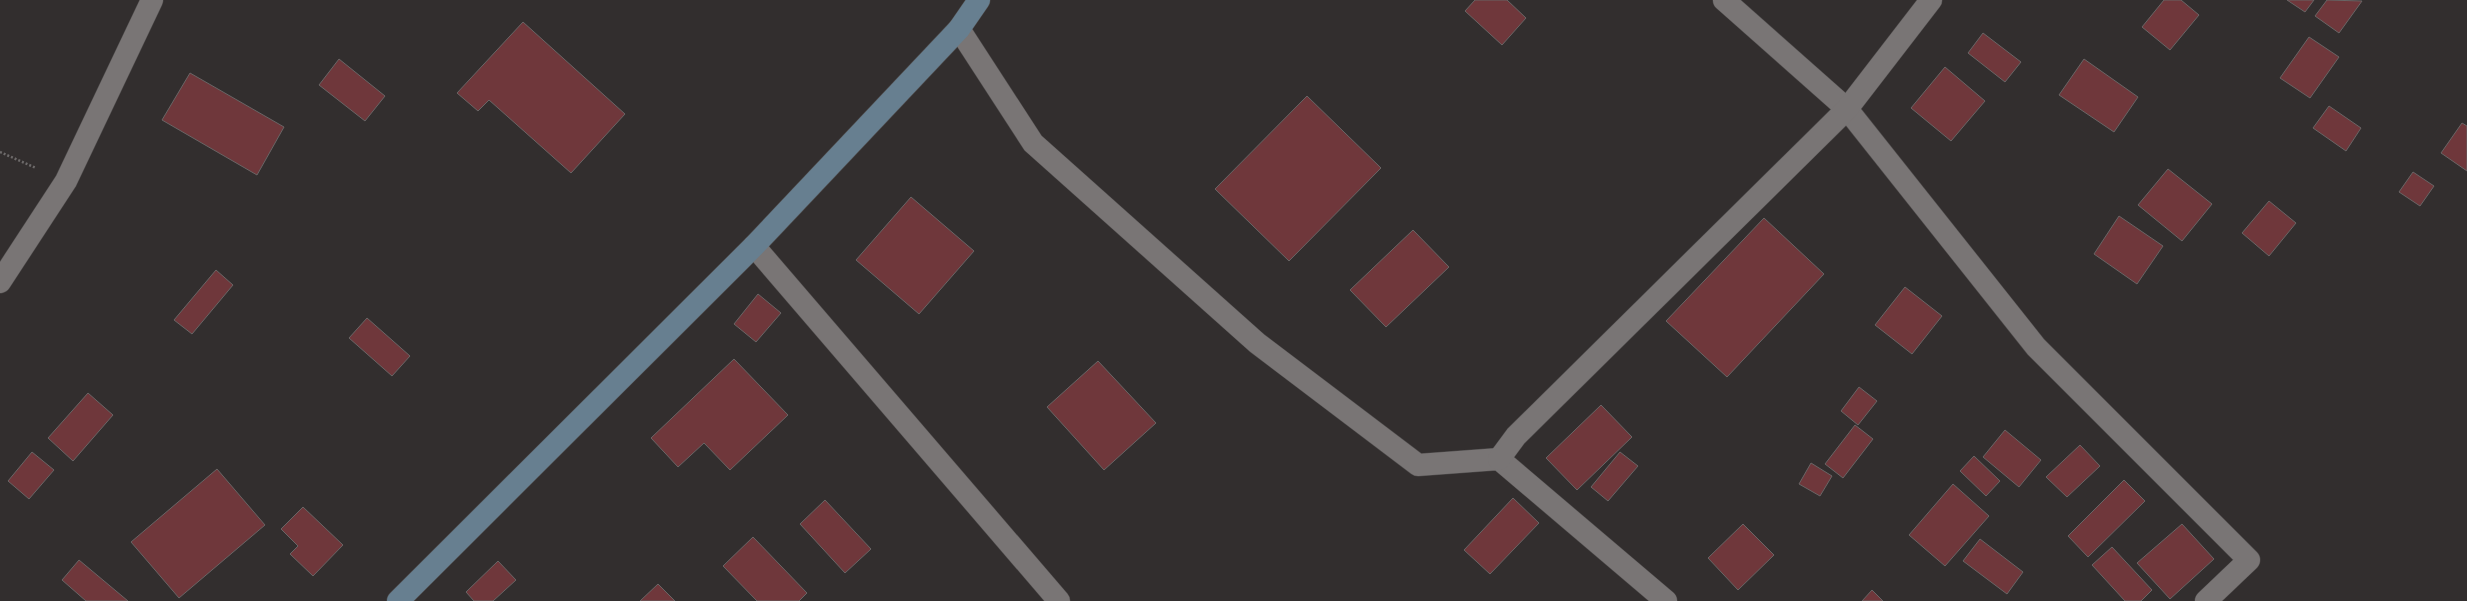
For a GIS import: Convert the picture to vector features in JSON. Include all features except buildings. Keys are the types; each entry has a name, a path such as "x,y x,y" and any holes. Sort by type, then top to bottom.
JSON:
{"street":[{"path":"0,282 66,181 152,0"},
{"path":"398,601 754,246 959,29 979,0"},
{"path":"1724,0 1847,109 2036,347 2249,560 2206,601"},
{"path":"1499,459 1516,436 1847,109 1931,0"},
{"path":"959,29 1033,143 1257,343 1418,465 1499,459 1666,601"},
{"path":"754,246 1059,601"}],"path":[{"path":"0,152 66,181"}]}
